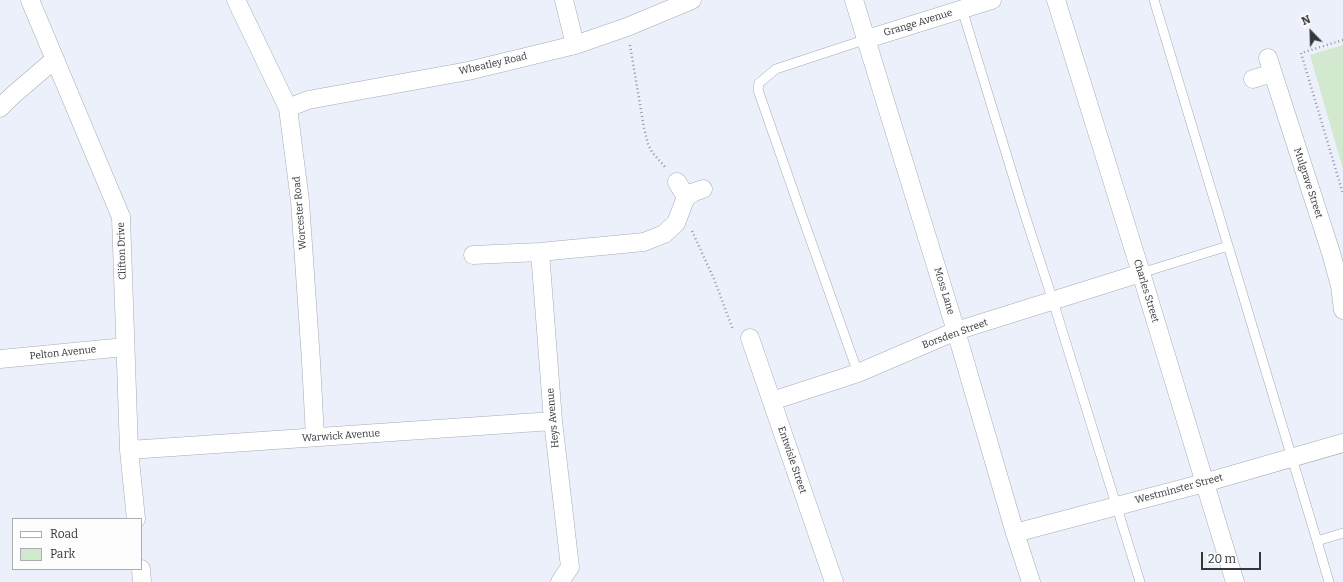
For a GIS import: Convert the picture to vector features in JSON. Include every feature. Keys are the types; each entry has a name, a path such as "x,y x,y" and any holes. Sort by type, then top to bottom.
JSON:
{"street":[{"name":"Clifton Drive","path":"30,0 121,218 129,450 136,518"},
{"name":"Worcester Road","path":"236,0 288,108 300,201 315,437"},
{"path":"564,0 575,45"},
{"name":"Wheatley Road","path":"288,108 308,100 468,71 575,45 627,27 692,0"},
{"name":"Moss Lane","path":"854,0 956,331 1015,533 1031,582"},
{"name":"Grange Avenue","path":"867,39 992,0"},
{"name":"Charles Street","path":"1056,0 1235,582"},
{"path":"0,108 55,59"},
{"name":"Mulgrave Street","path":"1253,79 1271,65 1331,254 1340,286 1343,310"},
{"path":"473,255 540,252 644,242 664,234 676,223 681,190 694,192 702,189"},
{"name":"Heys Avenue","path":"540,252 553,421 570,567 560,582"},
{"name":"Borsden Street","path":"772,401 858,373 956,331 1141,273"},
{"name":"Entwisle Street","path":"750,338 834,582"},
{"name":"Pelton Avenue","path":"0,359 126,346"},
{"name":"Warwick Avenue","path":"129,450 553,421"},
{"name":"Westminster Street","path":"1015,533 1204,483 1343,443"},
{"path":"141,570 142,582"}],"lane":[{"path":"1154,0 1330,582"},
{"path":"962,9 1140,582"},
{"path":"858,373 758,90 759,83 776,69 867,39"},
{"path":"1141,273 1228,246"},
{"path":"1317,541 1343,533"}],"path":[{"path":"627,27 648,144 652,152 681,190"},
{"path":"1343,40 1301,53 1343,194"},
{"path":"678,217 690,226 714,279 734,332 750,338"}],"green space":[{"path":"1343,45 1343,169 1310,55"}]}
